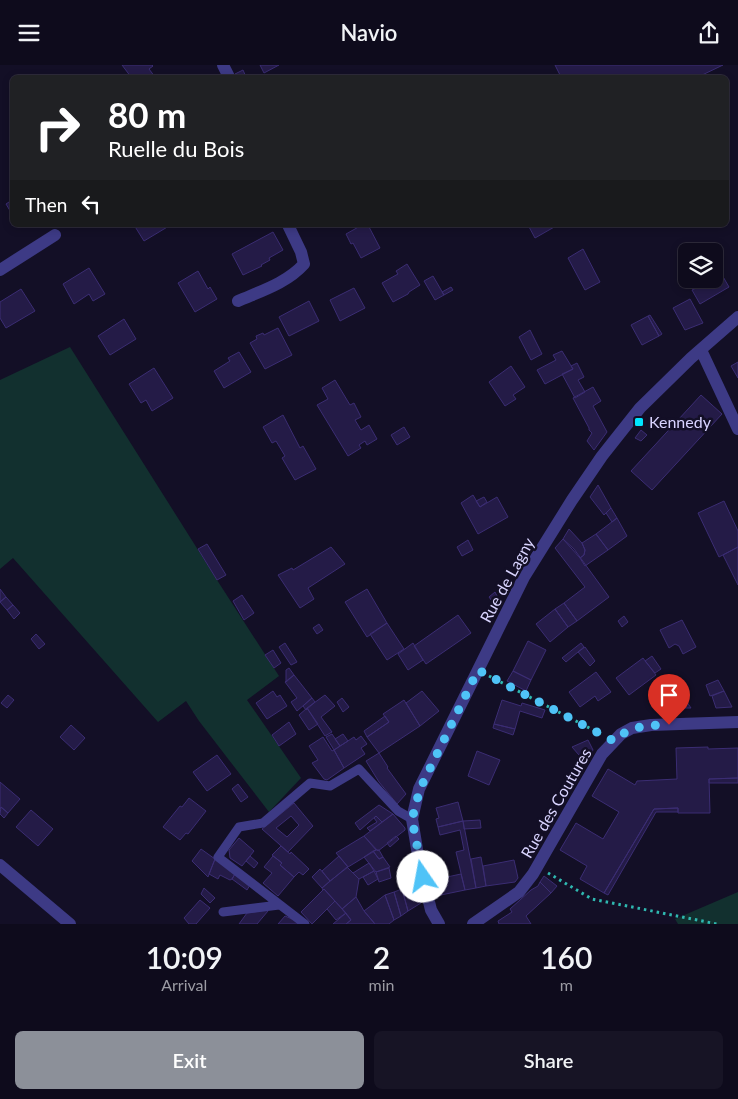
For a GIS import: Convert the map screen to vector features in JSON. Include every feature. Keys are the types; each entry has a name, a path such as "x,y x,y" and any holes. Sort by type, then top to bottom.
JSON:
{"street":[{"path":"238,301 282,282 297,272 304,264 301,252 289,227"},
{"path":"0,270 55,235"},
{"name":"Rue de Lagny","path":"439,924 431,911 419,861 412,819 420,789 478,670 524,577 602,456 640,408 738,317"},
{"path":"701,350 738,429"},
{"name":"Rue des Coutures","path":"473,924 519,892 537,866 602,755 621,734 632,728 652,725 738,722"},
{"path":"0,865 70,924"}],"lane":[{"path":"305,924 218,857 239,827 263,823 310,783 330,786 359,769 398,811 412,819"},
{"path":"223,912 280,905"}],"path":[{"path":"478,670 614,741"},
{"path":"537,866 592,899 717,924"}],"green space":[{"path":"70,347 279,676 247,700 301,778 269,812 199,721 186,701 158,722 13,558 0,569 0,380"},
{"path":"738,892 738,924 678,924 675,919"}],"building":[{"path":"122,65 153,66 149,69 154,75 130,75"},
{"path":"260,65 279,65 264,73"},
{"path":"555,65 723,65 702,75 560,75"},
{"path":"243,70 245,75 236,75"},
{"path":"10,201 10,211 6,204"},
{"path":"135,227 167,227 144,241"},
{"path":"358,227 369,227 380,248 361,258 346,234"},
{"path":"529,227 554,227 535,238"},
{"path":"273,232 283,250 269,258 270,260 262,266 243,275 232,254"},
{"path":"583,249 600,282 585,290 568,258"},
{"path":"407,264 420,285 393,302 382,283 398,274 396,271"},
{"path":"89,268 105,294 93,301 89,294 74,304 63,284"},
{"path":"198,271 208,289 210,287 217,299 195,312 178,283"},
{"path":"433,276 444,295 435,300 424,281"},
{"path":"723,277 729,287 700,304 692,290 696,288 723,288"},
{"path":"451,287 453,290 444,295 442,292"},
{"path":"354,288 365,308 340,321 330,300"},
{"path":"21,289 35,311 6,328 0,318 0,302"},
{"path":"690,299 703,323 685,330 673,308"},
{"path":"309,301 319,321 289,336 279,317"},
{"path":"650,315 662,334 659,336 648,316"},
{"path":"648,316 659,336 642,345 631,325"},
{"path":"124,319 136,339 110,355 98,336"},
{"path":"278,328 292,355 265,369 250,343 257,339 256,336 263,333 264,335"},
{"path":"530,330 542,354 531,360 519,337"},
{"path":"562,351 573,369 545,384 537,370 556,360 553,355"},
{"path":"239,352 251,372 224,388 214,371 230,361 228,358"},
{"path":"738,362 738,378 731,366"},
{"path":"577,363 584,377 578,380 585,392 575,398 562,374 573,369 571,366"},
{"path":"511,366 525,387 513,395 516,399 505,406 489,382"},
{"path":"154,368 173,398 152,411 146,400 141,403 129,384"},
{"path":"335,380 350,405 354,403 361,417 355,420 361,430 369,425 377,439 367,445 365,441 359,445 361,448 348,456 317,405 328,399 322,388"},
{"path":"593,387 601,401 593,406 607,432 594,450 587,441 592,433 573,398"},
{"path":"701,395 722,414 652,490 631,471"},
{"path":"283,415 300,448 303,446 316,469 295,480 282,458 285,456 276,441 272,443 263,427"},
{"path":"404,427 410,437 397,445 391,435"},
{"path":"641,430 647,435 641,441 635,438"},
{"path":"598,485 611,508 604,515 590,497"},
{"path":"473,495 480,507 497,497 508,517 478,534 461,503"},
{"path":"484,497 487,502 480,507 476,501"},
{"path":"724,501 738,531 738,547 719,557 698,513"},
{"path":"611,508 617,518 612,522 606,513"},
{"path":"617,518 627,536 608,550 596,534"},
{"path":"569,529 582,543 585,550 584,555 580,558 563,539"},
{"path":"596,534 608,550 585,566 580,558 584,555 585,550 582,543"},
{"path":"563,539 574,549 609,597 577,621 564,603 585,587 555,548"},
{"path":"468,540 473,550 462,556 457,547"},
{"path":"207,544 226,575 217,580 198,549"},
{"path":"331,547 345,564 308,588 314,599 300,608 278,575 292,568 293,570"},
{"path":"738,547 738,585 723,555"},
{"path":"0,589 6,597 0,602"},
{"path":"367,589 387,623 367,637 345,602"},
{"path":"495,592 500,602 497,608 489,597"},
{"path":"242,595 254,613 244,620 233,601"},
{"path":"6,597 13,605 7,610 0,602"},
{"path":"564,603 577,621 568,627 555,609"},
{"path":"13,605 20,613 14,619 7,610"},
{"path":"555,609 568,627 550,642 536,624"},
{"path":"458,615 471,633 426,664 414,646"},
{"path":"624,616 628,622 622,627 618,621"},
{"path":"682,620 696,647 683,654 679,646 675,644 669,648 660,630"},
{"path":"387,623 404,649 387,660 370,634"},
{"path":"319,624 323,630 317,634 313,628"},
{"path":"36,634 45,644 39,649 31,639"},
{"path":"528,641 546,650 531,680 513,671"},
{"path":"285,643 297,662 291,665 279,647"},
{"path":"413,643 423,660 408,670 398,654"},
{"path":"581,643 584,647 566,662 562,658"},
{"path":"585,647 595,661 590,666 578,652"},
{"path":"273,650 281,663 274,668 265,655"},
{"path":"652,656 661,669 655,673 645,661"},
{"path":"643,658 656,675 629,695 616,678"},
{"path":"289,668 294,675 286,682 286,670"},
{"path":"513,671 531,680 526,691 507,681"},
{"path":"596,672 611,692 598,701 595,696 580,707 569,692"},
{"path":"294,675 312,698 297,711 291,702 297,698 285,682"},
{"path":"718,680 724,691 710,696 706,685"},
{"path":"273,691 277,697 280,695 287,706 267,719 256,703"},
{"path":"422,691 439,711 420,726 406,703"},
{"path":"724,691 732,707 716,708 712,696"},
{"path":"680,692 691,708 680,708 672,698"},
{"path":"8,695 14,700 7,708 1,703"},
{"path":"325,695 335,706 321,717 332,732 325,736 307,708"},
{"path":"312,698 315,702 306,710 303,706"},
{"path":"342,698 349,707 343,712 337,702"},
{"path":"404,700 420,726 379,753 367,737 389,722 383,714"},
{"path":"502,700 521,706 522,703 545,710 542,718 520,711 515,729 494,724"},
{"path":"307,708 318,724 309,730 299,715"},
{"path":"385,716 389,722 367,737 364,731"},
{"path":"289,722 296,734 279,746 272,735"},
{"path":"494,724 515,729 513,735 493,728"},
{"path":"71,725 85,738 74,750 60,737"},
{"path":"332,734 340,746 334,750 326,737"},
{"path":"343,734 348,741 340,746 335,739"},
{"path":"361,736 367,744 361,748 365,754 344,768 334,750 354,737 356,740"},
{"path":"323,737 332,751 334,750 344,768 327,780 324,779 312,763 318,760 309,746"},
{"path":"588,740 593,750 586,763 572,747"},
{"path":"708,747 708,749 738,748 738,778 709,779 710,813 678,813 678,808 654,809 604,893 580,879 587,866 560,850 576,823 603,839 619,812 592,796 608,769 635,785 637,781 677,779 676,748"},
{"path":"477,751 500,760 489,785 468,776"},
{"path":"379,753 387,768 406,794 397,804 379,782 366,761"},
{"path":"217,755 231,774 207,791 193,772"},
{"path":"738,778 738,783 709,783 709,779"},
{"path":"0,782 20,799 8,813 1,807 0,809"},
{"path":"238,784 248,797 241,802 232,789"},
{"path":"189,798 206,811 188,834 186,833 180,840 163,827"},
{"path":"458,802 463,821 438,827 436,819 439,818 436,808"},
{"path":"294,803 313,826 288,852 262,829","holes":["291,816 299,825 287,837 276,828"]},
{"path":"379,805 393,814 382,822 376,816 360,830 355,823"},
{"path":"1,807 8,813 4,818 0,814"},
{"path":"678,808 678,812 656,812 608,895 604,893 654,809"},
{"path":"31,810 53,829 38,846 16,827"},
{"path":"393,814 405,830 378,851 364,836"},
{"path":"376,816 382,822 370,831 367,828 377,822 374,818"},
{"path":"480,820 481,828 464,829 463,821"},
{"path":"463,821 476,888 465,890 456,852 464,850 460,830 440,835 438,827"},
{"path":"364,836 376,850 348,867 336,853"},
{"path":"396,836 399,839 390,847 387,843"},
{"path":"239,838 254,851 242,866 230,858 229,850"},
{"path":"281,846 290,854 291,852 309,869 303,875 299,872 294,877 272,855"},
{"path":"201,849 215,859 208,877 192,861"},
{"path":"379,850 383,857 379,859 373,851"},
{"path":"373,851 379,859 383,857 390,867 376,872 364,857"},
{"path":"250,856 258,863 254,868 246,861"},
{"path":"273,856 294,877 278,896 263,883 272,873 264,867"},
{"path":"339,856 348,867 330,881 322,871"},
{"path":"481,857 486,886 476,888 471,859"},
{"path":"215,859 235,874 232,879 230,880 220,875 218,879 209,874"},
{"path":"514,860 518,878 515,882 486,886 483,866"},
{"path":"369,863 374,871 359,879 353,873"},
{"path":"347,867 359,879 356,897 342,909 322,888"},
{"path":"389,868 391,878 379,882 376,872"},
{"path":"320,869 330,881 322,888 312,877"},
{"path":"374,871 378,879 368,885 363,877"},
{"path":"235,874 250,885 247,890 232,879"},
{"path":"461,874 465,890 436,896 433,880"},
{"path":"544,876 557,886 551,893 540,882"},
{"path":"540,882 551,893 526,916 531,924 499,924 498,921 512,912 510,909 538,886"},
{"path":"416,884 421,903 408,911 402,889"},
{"path":"204,888 215,898 210,903 201,894"},
{"path":"324,889 335,901 312,924 301,912"},
{"path":"402,889 408,911 401,916 394,892"},
{"path":"394,892 401,916 394,920 385,895"},
{"path":"385,895 394,920 389,924 375,924 364,911"},
{"path":"356,897 364,911 375,924 346,924 351,920 342,909"},
{"path":"200,900 210,908 196,924 189,924 184,918"},
{"path":"335,901 346,913 336,920 327,909"},
{"path":"267,910 257,924 239,924 247,913"},
{"path":"346,913 351,920 346,924 333,924"},
{"path":"285,916 294,920 298,924 278,924"}],"place":[{"name":"Kennedy","path":"639,422"}],"route":[{"path":"423,877 412,819 415,803 478,670 614,741 621,734 632,728 669,725"}]}
